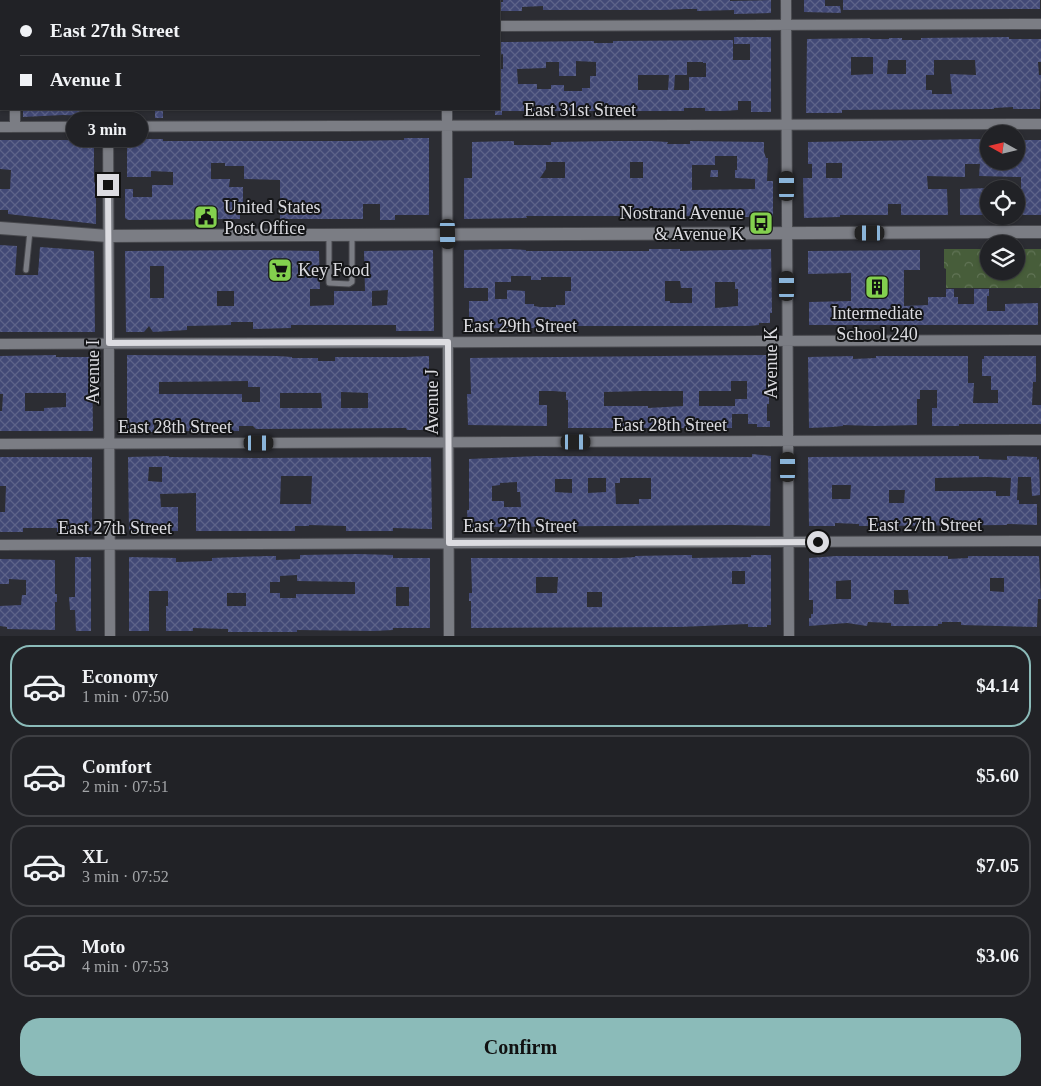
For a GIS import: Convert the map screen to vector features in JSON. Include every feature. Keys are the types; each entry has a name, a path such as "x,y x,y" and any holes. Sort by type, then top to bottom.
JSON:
{"main road":[{"path":"0,228 108,236 1041,232"}],"street":[{"name":"Avenue K","path":"786,0 789,636"},
{"path":"500,26 1041,24"},
{"path":"15,110 15,127"},
{"name":"Avenue I","path":"108,110 110,636"},
{"name":"Avenue J","path":"447,110 449,636"},
{"name":"East 31st Street","path":"0,128 1041,124"},
{"name":"East 29th Street","path":"0,344 1041,340"},
{"name":"East 28th Street","path":"0,444 1041,440"},
{"name":"East 27th Street","path":"0,545 1041,541"}],"lane":[{"path":"26,270 30,231"},
{"path":"329,235 329,283 349,284 352,282 352,235"}],"green space":[{"path":"944,249 980,249 980,280 1025,280 1025,249 1041,249 1041,288 946,288 946,269 944,268"}],"building":[{"path":"503,0 771,0 771,13 734,14 734,10 697,11 697,9 543,10 543,6 522,7 522,11 500,11 500,2 503,2"},
{"path":"804,0 825,0 825,6 840,6 841,13 804,12"},
{"path":"843,0 1040,0 1040,9 843,10"},
{"path":"734,37 771,37 771,112 751,112 751,101 738,101 738,110 724,111 705,111 705,108 684,108 684,111 502,111 502,115 495,115 495,110 500,110 500,69 503,69 503,54 500,55 500,42 594,41 594,43 613,43 613,41 733,40 733,60 750,60 750,44 734,44","holes":["576,61 596,62 596,76 590,76 590,88 582,88 582,91 564,91 564,85 551,85 551,89 537,89 537,84 518,84 517,69 546,68 546,62 559,62 559,76 576,76","687,62 706,63 706,77 689,77 689,90 674,90 675,75 687,75","638,75 669,75 668,90 638,90"]},
{"path":"1009,37 1009,39 1041,39 1041,62 1038,62 1039,75 1041,75 1040,109 1013,109 1013,107 994,109 842,110 842,113 806,113 807,39 902,38 902,40 921,40 921,38","holes":["851,57 873,57 873,74 851,75","888,60 906,60 906,74 887,74","934,60 975,60 976,75 950,74 952,94 932,94 932,90 926,90 926,75 934,75"]},
{"path":"23,110 92,110 92,116 23,117"},
{"path":"155,110 163,110 163,118 155,118"},
{"path":"404,138 429,138 429,215 395,215 395,220 380,220 380,204 363,204 363,219 280,219 280,180 244,179 244,166 225,166 225,163 211,163 211,179 230,179 229,187 243,187 243,210 240,210 240,219 128,220 125,218 125,189 133,189 133,197 152,197 152,185 173,185 173,172 151,171 151,177 127,177 127,139 163,139 163,141 349,141 404,140"},
{"path":"980,139 980,164 965,164 965,177 927,176 928,189 947,189 948,215 901,215 901,204 888,204 888,215 840,215 840,217 804,218 803,178 812,178 812,164 808,164 808,142","holes":["826,163 842,163 842,178 826,178"]},
{"path":"0,140 94,140 96,224 8,214 8,210 0,210 0,189 10,189 11,170 0,169"},
{"path":"1025,140 1041,140 1041,215 1025,215 1025,180 1021,180 1021,177 979,176 980,164 980,170 1025,170"},
{"path":"514,141 514,145 551,145 551,142 613,141 668,142 667,144 690,144 690,141 764,142 764,152 766,158 768,158 767,181 773,181 773,217 526,216 527,218 464,219 464,178 472,178 472,142","holes":["715,156 737,156 735,178 755,179 755,189 692,190 692,165 715,165","546,162 565,162 565,178 540,178 546,169","630,162 643,162 643,178 630,178"]},
{"path":"711,170 718,170 718,177 710,177"},
{"path":"980,188 980,215 960,215 960,189"},
{"path":"0,245 17,246 15,275 38,275 40,247 94,251 95,332 0,332"},
{"path":"649,249 680,249 680,251 771,249 772,313 770,313 770,323 759,323 759,325 749,326 562,326 534,328 491,328 491,325 469,325 469,301 488,301 488,288 464,288 464,250 649,251","holes":["511,276 531,276 531,280 541,280 541,277 571,277 571,291 565,291 565,305 556,305 556,307 540,307 534,306 534,304 525,304 525,291 507,290 507,299 495,299 495,282 511,282","665,281 680,281 681,288 692,288 692,303 670,303 670,301 665,301","715,282 735,282 735,289 738,289 738,306 715,308"]},
{"path":"433,250 434,331 396,331 396,325 291,325 291,328 253,329 253,322 231,322 231,325 187,326 187,330 153,332 149,326 144,332 126,332 125,251 319,251 320,289 310,289 310,306 334,305 334,291 365,291 364,251","holes":["150,266 164,266 164,298 150,298","388,290 387,305 372,306 372,291","217,291 234,291 234,306 217,306"]},
{"name":"Intermediate School 240","path":"920,250 920,270 904,270 904,306 928,305 928,297 946,297 946,289 954,289 954,297 958,297 958,304 974,304 974,289 989,289 987,311 1005,311 1005,304 1038,303 1038,325 809,325 809,302 851,301 851,273 808,274 808,251"},
{"path":"56,355 56,357 92,357 93,431 0,431 0,411 2,411 3,394 0,394 0,356","holes":["25,393 66,393 66,407 44,408 44,411 25,411"]},
{"path":"127,355 278,356 318,358 318,361 335,361 335,357 429,356 429,430 407,430 406,428 256,429 253,426 239,426 239,431 167,431 167,423 154,423 154,432 127,432","holes":["248,381 248,387 260,387 260,402 242,402 242,394 159,394 159,382","341,392 368,393 368,408 341,408","280,393 321,393 322,408 280,408"]},
{"path":"771,355 772,389 769,389 769,404 767,404 767,421 770,421 770,427 757,427 757,424 748,424 748,414 732,414 732,428 568,428 568,400 566,400 566,392 553,391 539,391 539,405 547,405 547,426 468,425 467,394 471,394 470,358","holes":["731,381 747,381 747,399 735,399 735,406 699,406 699,391 731,391","683,391 683,406 648,408 648,406 604,406 604,392"]},
{"path":"853,356 853,359 876,358 876,356 968,356 968,383 974,383 973,403 998,403 998,390 991,390 991,376 982,376 982,359 984,359 984,356 1036,356 1036,382 1033,382 1032,405 1041,405 1041,424 959,424 959,426 932,426 932,408 937,408 937,390 920,390 920,399 917,399 917,425 843,425 809,428 808,357"},
{"path":"752,454 771,456 770,526 468,527 469,459 538,456 752,457","holes":["588,478 606,478 606,492 588,493","620,478 651,478 651,499 639,499 639,504 616,504 615,483 620,483","555,479 572,479 572,493 555,492","517,482 517,492 520,492 521,507 504,507 504,501 492,501 492,486 500,485 500,483"]},
{"path":"979,456 979,459 1007,460 1007,456 1037,457 1037,460 1039,459 1040,495 1032,496 1031,477 1018,477 1017,500 1019,500 1019,504 1037,504 1037,525 859,526 859,524 835,523 835,526 809,526 808,457","holes":["935,478 1011,478 1010,496 996,496 996,491 935,491","832,485 851,485 850,499 832,499","889,490 905,490 904,503 889,503"]},
{"path":"0,457 92,457 92,531 57,532 57,528 23,528 23,532 0,532 0,512 5,512 6,486 0,486"},
{"path":"128,457 431,457 432,529 393,528 393,531 346,531 346,526 309,525 295,526 295,531 196,531 196,493 160,494 161,507 178,507 178,531 129,531","holes":["149,467 162,467 162,482 148,481","281,476 312,476 311,504 280,504"]},
{"path":"358,554 393,555 393,558 430,558 430,628 393,628 393,630 374,631 297,630 297,632 228,632 228,629 193,628 193,631 166,631 168,591 149,591 149,631 129,631 129,557 176,558 176,562 212,561 212,558 266,556 276,556 276,560 300,559 300,555","holes":["297,575 297,581 355,582 355,594 296,594 296,598 280,598 280,593 270,593 270,582 280,582 280,576","396,587 409,587 409,606 396,606","227,593 246,593 246,606 227,606"]},
{"path":"692,555 692,558 771,555 771,625 767,625 767,627 748,627 748,624 680,627 471,628 471,601 469,601 469,593 472,593 471,558 619,558","holes":["732,571 745,571 745,584 732,584","536,577 558,577 557,593 536,593","587,592 602,592 602,607 587,607"]},
{"path":"836,556 948,556 948,559 968,558 968,556 1039,556 1041,599 1038,599 1037,627 961,625 961,622 942,622 938,626 891,626 891,623 868,622 867,626 847,623 809,626 809,618 813,614 813,600 809,600 809,558","holes":["990,578 1004,578 1004,592 990,591","851,580 851,599 836,599 836,581","894,590 908,590 909,604 894,604"]},
{"path":"75,557 91,557 91,631 76,631 75,610 70,610 69,597 75,597"},
{"path":"0,559 55,560 55,594 57,594 57,602 55,602 55,630 7,629 7,627 0,626 0,606 21,605 22,595 26,595 26,580 9,579 9,584 0,584"}],"place":[{"name":"United States Post Office","path":"206,217"},
{"name":"Nostrand Avenue & Avenue K","path":"761,223"},
{"name":"Key Food","path":"280,270"},
{"name":"Intermediate School 240","path":"877,287"}],"route":[{"path":"108,185 109,343 448,342 449,543 818,542"}]}
